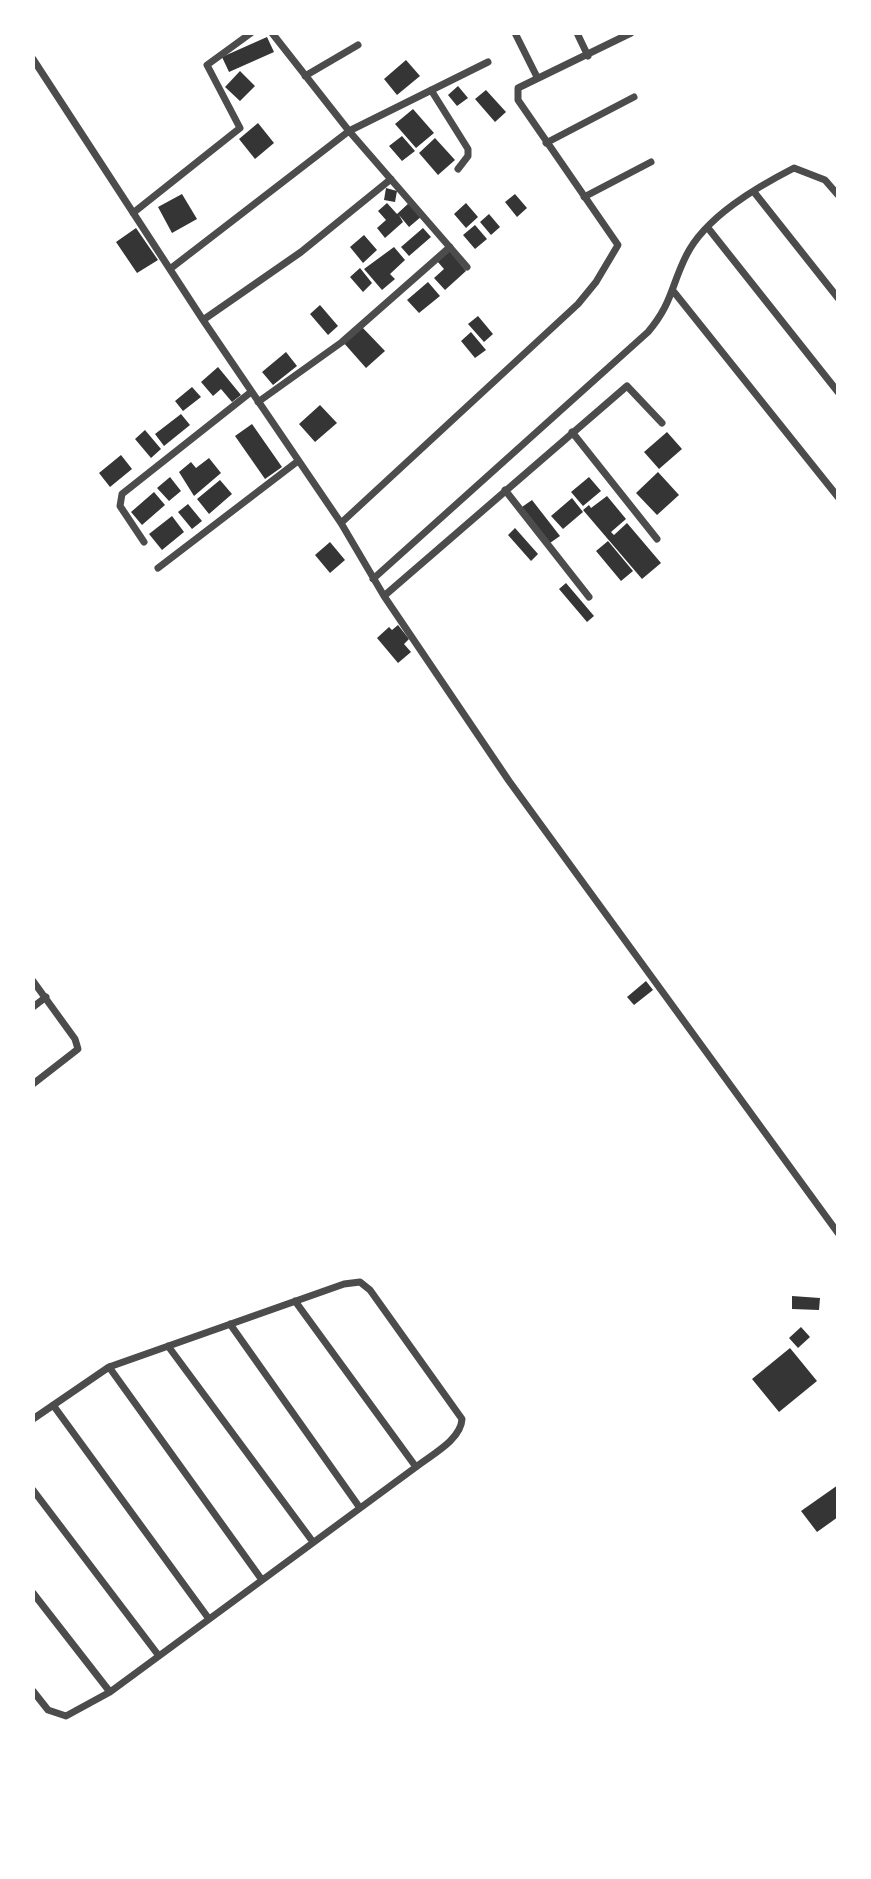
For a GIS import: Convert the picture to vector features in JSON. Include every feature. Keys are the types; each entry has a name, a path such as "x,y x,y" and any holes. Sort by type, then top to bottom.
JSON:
{"street":[{"path":"133,213 240,128 207,65 251,33"},
{"path":"272,33 349,131 467,267"},
{"path":"514,33 537,77"},
{"path":"577,33 588,56"},
{"path":"341,523 578,304 596,282 618,245 517,100 518,88 631,33"},
{"path":"305,76 358,44"},
{"path":"33,59 251,393 341,523 384,596 509,781 838,1233"},
{"path":"170,269 349,131 488,62"},
{"path":"431,90 468,149 468,156 457,169"},
{"path":"546,143 634,97"},
{"path":"584,197 651,162"},
{"path":"373,579 648,332 664,313 696,239 708,228 754,192 794,169 825,180 838,195"},
{"path":"203,320 301,252 391,179"},
{"path":"754,192 838,298"},
{"path":"708,228 838,392"},
{"path":"258,402 342,342 450,247"},
{"path":"674,292 838,497"},
{"path":"384,596 627,386 662,423"},
{"path":"144,542 120,506 122,495 251,393"},
{"path":"572,432 657,539"},
{"path":"158,568 298,461"},
{"path":"505,491 589,597"},
{"path":"33,981 78,1049 33,1084"},
{"path":"33,1007 46,998"},
{"path":"33,1419 109,1367 344,1284 360,1282 370,1290 462,1419 461,1428 416,1467 110,1692 66,1716 48,1710 33,1691"},
{"path":"295,1301 416,1467"},
{"path":"230,1324 360,1508"},
{"path":"168,1346 313,1542"},
{"path":"109,1367 262,1580"},
{"path":"53,1405 209,1619"},
{"path":"33,1490 159,1656"},
{"path":"33,1593 110,1692"}],"building":[{"path":"267,37 274,52 229,72 222,57"},
{"path":"406,60 420,76 397,95 384,79"},
{"path":"240,71 255,86 240,101 225,87"},
{"path":"458,86 468,98 457,106 448,95"},
{"path":"486,90 506,112 495,122 475,99"},
{"path":"413,109 434,133 416,148 395,124"},
{"path":"258,123 274,143 255,159 239,139"},
{"path":"402,136 415,151 402,161 389,146"},
{"path":"435,138 455,160 438,175 419,153"},
{"path":"386,188 397,191 395,202 384,200"},
{"path":"182,194 197,219 172,233 158,207"},
{"path":"515,194 527,208 517,217 505,202"},
{"path":"410,202 422,216 409,227 399,215 403,222 385,238 377,228 386,220 378,211 387,203 397,214"},
{"path":"466,203 478,217 466,228 454,214"},
{"path":"489,214 500,227 491,235 480,222"},
{"path":"475,225 487,239 475,249 463,235"},
{"path":"136,228 158,260 137,273 116,242"},
{"path":"423,228 431,237 409,256 401,247"},
{"path":"364,235 377,250 363,263 350,247"},
{"path":"394,247 405,260 390,274 395,279 382,290 364,269"},
{"path":"450,251 466,271 445,290 434,278 444,269 437,261"},
{"path":"360,268 372,283 363,292 350,277"},
{"path":"428,282 440,296 419,313 407,300"},
{"path":"320,305 338,326 328,335 310,314"},
{"path":"478,316 493,334 484,342 468,324"},
{"path":"361,326 385,351 366,368 343,342"},
{"path":"471,332 486,350 475,358 461,341"},
{"path":"286,352 297,366 273,385 262,372"},
{"path":"218,367 241,395 232,402 221,389 213,396 201,382"},
{"path":"192,387 201,397 183,411 175,401"},
{"path":"320,405 337,423 315,442 299,424"},
{"path":"181,414 190,425 164,446 155,434"},
{"path":"252,424 282,467 265,479 235,436"},
{"path":"145,430 161,449 151,458 135,439"},
{"path":"667,432 682,449 659,469 644,452"},
{"path":"121,455 132,469 110,487 99,473"},
{"path":"209,458 221,473 194,496 179,472 191,462 196,468"},
{"path":"658,472 679,495 657,515 636,493"},
{"path":"170,477 181,491 169,501 157,488"},
{"path":"589,477 601,491 583,506 571,492"},
{"path":"220,480 232,494 209,514 197,499"},
{"path":"154,492 165,505 142,525 131,512"},
{"path":"607,496 626,519 611,532 614,535 627,523 661,563 642,579 583,510 589,505 591,508"},
{"path":"572,498 583,512 563,529 551,516"},
{"path":"532,500 560,536 550,543 522,507"},
{"path":"188,504 202,521 192,529 178,512"},
{"path":"172,516 184,532 162,550 149,534"},
{"path":"515,528 538,554 531,561 508,535"},
{"path":"608,541 633,571 621,581 596,551"},
{"path":"330,542 345,560 330,573 315,555"},
{"path":"566,583 594,616 587,622 559,589"},
{"path":"398,625 409,639 404,644 411,652 398,663 377,638 389,627 392,630"},
{"path":"646,981 653,990 634,1005 627,997"},
{"path":"792,1296 820,1298 819,1310 792,1309"},
{"path":"801,1327 810,1337 798,1348 789,1338"},
{"path":"790,1348 817,1381 779,1412 752,1379"},
{"path":"838,1485 838,1517 817,1532 801,1511"}]}
